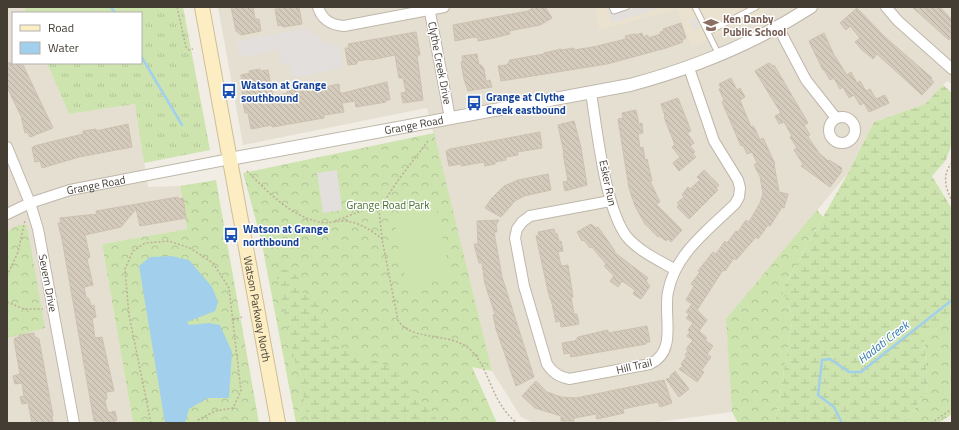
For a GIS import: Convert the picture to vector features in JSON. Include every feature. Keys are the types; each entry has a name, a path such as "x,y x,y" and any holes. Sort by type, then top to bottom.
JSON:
{"main road":[{"name":"Watson Parkway North","path":"202,7 278,423"}],"street":[{"path":"318,7 321,14 330,23 344,26 429,8 444,7"},
{"name":"Grange Road","path":"7,214 30,203 70,190 630,85 689,68 720,55 778,27 811,7"},
{"path":"886,7 898,21 952,68"},
{"name":"Clythe Creek Drive","path":"429,8 450,118"},
{"path":"778,27 806,80 834,113 836,118"},
{"name":"Hill Trail","path":"610,201 530,216 522,222 517,229 515,238 524,286 547,364 557,375 569,379 650,364 659,360 667,344 667,294 674,269 692,246 735,204 739,197 740,188 738,180 714,141 689,68"},
{"name":"Esker Run","path":"591,93 610,201 617,220 626,236 638,247 674,269"},
{"name":"Severn Drive","path":"7,147 30,203 38,229 74,423"}],"lane":[{"path":"612,7 614,11 626,7"},
{"path":"695,7 720,55"},
{"path":"708,32 756,7"}],"path":[{"path":"177,7 186,47 189,50 193,49"},
{"path":"428,141 379,209 378,215 382,240 398,320 402,326 412,332 449,339 462,344 472,351 480,361 500,406 517,423"},
{"path":"952,163 947,170 945,178 952,200"},
{"path":"247,171 274,197 296,213 320,222 345,221 363,225 382,240"},
{"path":"334,222 382,203"},
{"path":"7,276 18,252 25,220"},
{"path":"150,423 129,315 125,269 133,251 146,243 169,241 190,248 213,263 229,288 241,392 233,408 215,411 198,420 198,423"},
{"path":"7,302 24,309 43,309"},
{"path":"233,320 242,317"},
{"path":"931,423 952,409"}],"shaded area":[{"path":"7,7 24,7 26,12 12,12 12,64 47,64 69,114 135,104 148,187 180,186 187,229 102,244 133,423 7,423"},
{"path":"218,7 952,7 952,84 947,81 925,104 874,122 848,173 727,319 732,412 650,423 534,423 521,417 492,371 427,108 243,145"},
{"name":"Ken Danby Public School","path":"595,7 774,7 692,47 677,9 599,30"},
{"path":"607,7 663,7 612,23"},
{"path":"695,17 700,27 694,30 689,20"},
{"path":"310,28 311,35 320,36 323,43 332,42 332,46 339,46 343,68 292,78 290,64 282,65 279,50 240,57 237,41"},
{"path":"337,170 342,210 323,213 317,173"}],"green space":[{"path":"24,7 183,7 210,150 144,163 135,104 69,114 47,64 142,64 142,12 26,12"},
{"path":"943,85 952,93 952,143 946,160 932,176 952,209 952,316 924,338 928,389 905,423 775,423 793,317 782,290 848,173 874,122 925,104"},
{"name":"Grange Road Park","path":"434,133 492,371 472,367 497,423 296,423 261,239 243,173"},
{"path":"216,180 259,423 133,423 102,244 187,229 180,186"},
{"path":"436,206 451,279 407,287 393,214"},
{"path":"817,210 823,217 782,290 793,317 775,423 738,423 732,412 726,319"},
{"path":"18,225 27,225 45,328 7,338 7,232"},
{"path":"280,267 298,276 301,292 317,299 335,346 392,367 440,423 309,423 276,275"},
{"path":"952,316 952,414 939,423 905,423 928,389 924,338"}],"water":[{"path":"171,256 189,260 212,287 218,302 215,311 187,322 189,325 209,323 220,325 232,352 229,398 208,398 189,409 185,423 165,423 139,266 150,257"}],"building":[{"path":"231,7 253,7 255,19 259,19 261,31 241,35 236,31"},
{"path":"279,7 299,7 302,24 283,27 282,25 278,26 275,9 279,9"},
{"path":"534,7 545,7 552,18 540,25 509,31 510,34 489,39 478,41 478,38 474,37 455,41 453,25 528,11"},
{"path":"912,7 940,7 952,20 952,37 949,40"},
{"path":"857,8 885,37 932,78 931,79 934,82 922,95 877,54 873,59 861,49 855,42 860,38 850,26 846,30 840,23"},
{"path":"681,23 686,38 682,40 683,42 666,48 607,64 501,81 498,66 507,65 510,60 544,54 561,49 574,48 574,50 593,47 626,39 625,36 635,34 642,33 643,37 648,35 648,38 661,34 660,32 664,31 663,29"},
{"path":"416,32 420,55 417,55 423,100 403,103 401,93 406,92 403,78 399,78 395,55 357,61 357,64 348,65 345,48 349,48 348,44"},
{"path":"824,33 834,55 847,75 851,72 857,83 860,81 866,91 870,89 876,99 885,95 889,103 869,112 864,103 860,105 854,95 849,98 843,87 840,89 834,78 830,80 823,70 809,41"},
{"path":"477,54 479,65 481,65 484,69 486,81 490,80 492,87 468,91 461,62 463,61 462,56"},
{"path":"7,63 22,64 53,128 30,137 27,132 25,133 21,116 7,87"},
{"path":"769,63 773,66 774,65 808,123 804,125 810,135 808,137 819,153 828,161 829,160 842,168 842,171 830,187 801,166 803,164 794,150 797,148 790,137 792,136 784,122 779,124 775,116 781,113 755,71"},
{"path":"260,69 261,71 268,70 273,96 288,93 287,91 318,85 319,88 339,84 340,93 343,93 387,82 390,100 356,107 355,101 342,103 344,112 324,115 324,118 251,129 248,113 245,113 241,75 250,73 249,71"},
{"path":"731,78 737,90 740,88 745,97 740,100 751,127 753,126 760,140 763,138 775,164 779,192 788,194 784,208 782,207 770,226 768,225 758,239 756,237 736,260 734,258 725,271 723,270 697,310 707,320 699,331 707,338 705,340 713,346 707,354 711,357 701,371 704,372 697,382 679,369 683,366 681,364 687,356 685,355 688,351 686,349 693,340 687,336 690,332 688,330 693,323 686,318 689,315 686,312 692,304 686,300 694,286 691,284 700,272 698,271 713,252 716,254 725,241 727,243 736,231 738,232 746,220 749,222 760,203 763,194 760,176 754,165 757,163 752,152 747,154 743,145 741,146 722,102 724,100 719,89 721,88 719,84"},
{"path":"678,98 691,131 687,133 694,143 690,146 695,152 693,154 696,157 679,171 673,163 680,157 672,147 675,145 664,117 661,104"},
{"path":"636,110 639,124 642,123 643,133 638,134 640,148 643,147 645,160 647,159 652,181 650,181 660,202 656,204 682,230 671,242 668,239 666,241 660,236 658,237 645,224 635,206 629,188 618,119 623,118 622,113"},
{"path":"574,121 581,148 587,185 565,191 563,182 568,181 558,125"},
{"path":"128,124 132,147 79,157 42,168 40,161 35,162 32,148 34,146 83,134 83,131 96,129 96,131"},
{"path":"540,132 542,148 517,152 518,155 506,157 506,160 485,166 484,162 461,166 461,164 449,166 446,151 450,149"},
{"path":"704,170 719,185 716,188 718,190 689,219 677,207 679,205 677,203 684,197 682,195 688,187 690,189 700,180 697,177"},
{"path":"548,174 551,190 524,196 515,201 501,217 485,208 491,199 504,186 518,180"},
{"path":"178,197 178,199 183,198 186,218 140,226 136,209 121,227 85,235 90,257 87,259 93,285 84,287 86,297 89,299 91,306 94,305 96,317 92,318 95,338 102,337 114,391 106,392 107,398 105,401 108,413 115,411 117,420 111,423 98,423 98,421 94,421 58,223 61,223 60,218 97,214 96,211"},
{"path":"499,220 496,225 497,232 494,232 502,277 534,377 516,386 496,329 493,315 495,314 485,284 482,263 479,263 474,244 478,244 477,221"},
{"path":"591,224 596,228 598,227 615,251 614,252 648,278 646,281 650,286 641,299 633,294 635,290 622,281 618,287 610,281 614,276 604,266 606,264 592,247 590,248 584,240 582,241 577,232"},
{"path":"554,229 555,234 557,233 559,242 561,241 563,251 558,252 561,266 568,265 574,314 577,314 579,324 561,327 560,321 556,322 536,236 539,235 538,232"},
{"path":"647,326 650,342 646,342 646,344 571,357 570,353 564,354 562,343 575,341 578,337 608,330 608,333"},
{"path":"34,333 34,336 39,339 53,423 32,423 28,403 22,404 20,397 24,396 22,383 15,384 13,376 20,374 14,340 15,338 19,337 19,335"},
{"path":"675,371 689,389 679,397 666,379 671,378 670,376"},
{"path":"664,380 672,403 660,407 658,402 632,407 623,409 624,413 597,419 596,414 574,418 574,421 561,421 561,416 535,408 522,396 536,381 547,392 561,397 576,398"}],"waterway":[{"path":"111,7 114,12"},
{"path":"142,58 182,125"},
{"name":"Hadati Creek","path":"842,423 834,407 818,395 822,360 830,359 849,372 861,372 952,300"}],"place":[{"name":"Ken Danby Public School","path":"711,25"},
{"name":"Watson at Grange southbound","path":"229,91"},
{"name":"Grange at Clythe Creek eastbound","path":"474,103"},
{"name":"Watson at Grange northbound","path":"231,235"}]}
